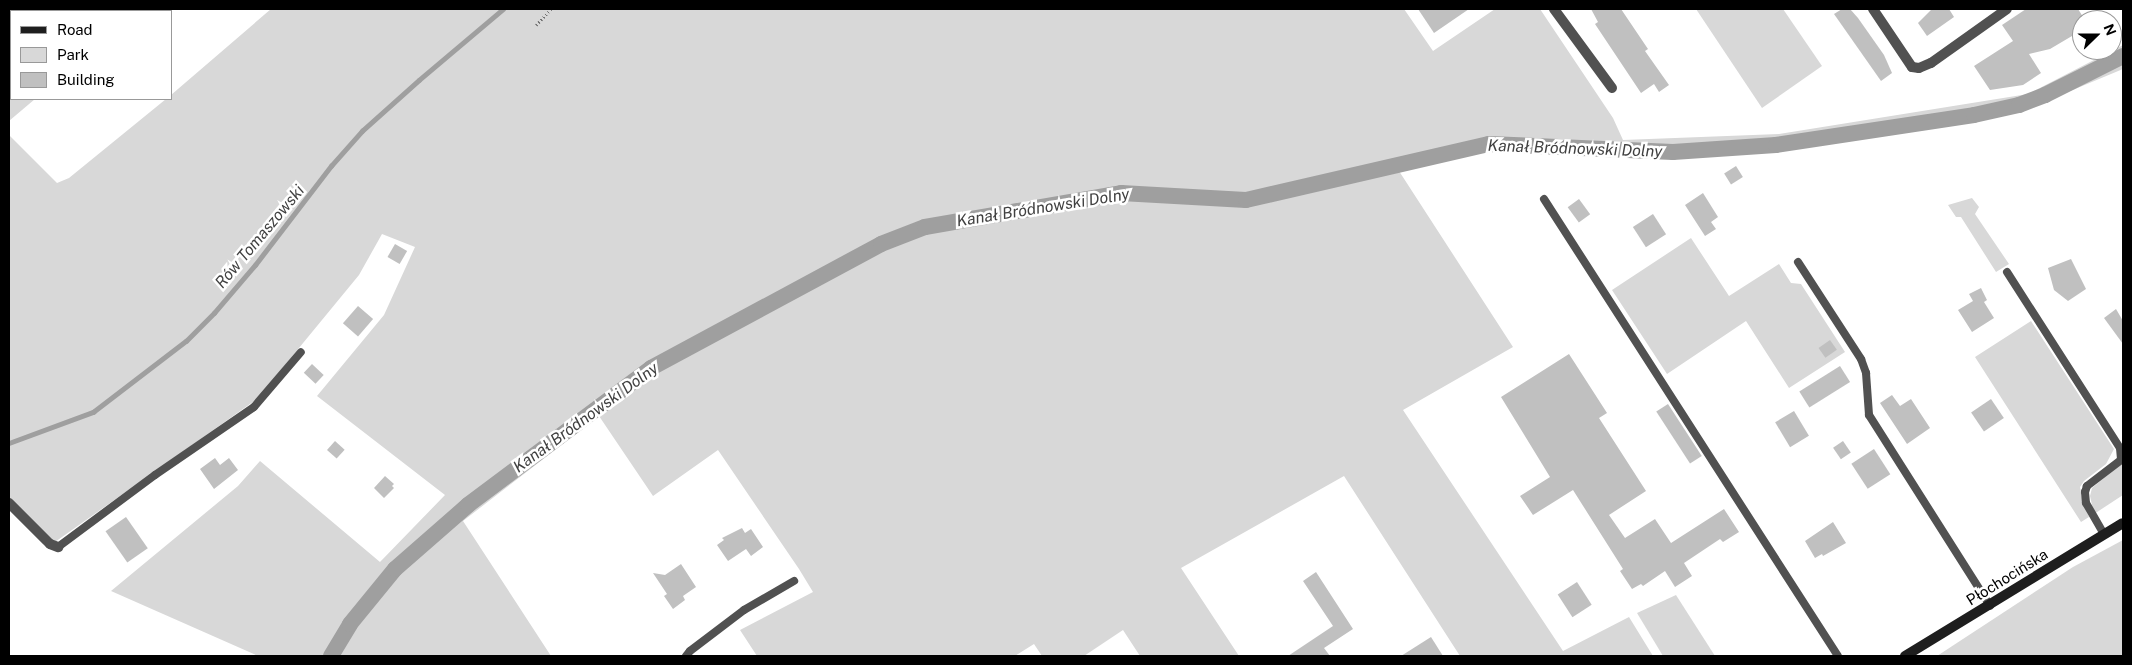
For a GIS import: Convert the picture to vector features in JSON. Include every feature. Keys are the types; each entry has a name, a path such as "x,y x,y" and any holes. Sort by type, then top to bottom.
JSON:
{"main road":[{"name":"Płochocińska","path":"1905,656 1990,606 2123,523"}],"street":[{"path":"1554,9 1612,88"},
{"path":"1873,9 1912,67 1919,68 1931,63 2007,9"},
{"path":"9,504 50,544 58,547"}],"lane":[{"path":"1544,199 1838,656"},
{"path":"1798,262 1861,359 1866,373 1869,416 1990,606"},
{"path":"2007,272 2120,448 2121,460 2087,486 2085,492 2086,504 2104,534"},
{"path":"58,547 156,475 254,407 301,352"},
{"path":"686,656 744,610 794,581"}],"path":[{"path":"536,25 551,9"}],"green space":[{"path":"9,9 142,9 10,10 10,100 34,100 9,121"},
{"path":"271,9 1404,9 1433,51 1495,9 1540,9 1613,118 1623,140 1779,134 2028,94 2094,60 2122,60 2123,45 2123,69 2032,107 2006,114 1849,141 1732,153 1636,155 1474,152 1399,171 1513,347 1403,410 1563,651 1629,617 1653,656 1460,656 1344,476 1181,568 1239,656 1140,656 1123,630 1084,656 1042,656 1034,644 1015,656 757,656 740,630 813,592 799,569 718,450 653,496 599,416 463,521 551,656 258,656 111,591 238,486 260,461 380,562 445,495 317,396 384,315 415,247 382,234 359,275 257,399 55,542 9,498 9,135 57,183 69,178 165,100 172,100 172,94"},
{"path":"1696,9 1783,9 1822,66 1762,108"},
{"path":"1972,198 1979,207 1975,214 2009,264 1996,272 1961,217 1956,217 1948,205"},
{"path":"1691,238 1729,296 1779,264 1791,283 1801,284 1845,352 1789,388 1746,321 1667,374 1612,290"},
{"path":"2031,321 2114,449 2106,464 2084,481 2080,487 2089,517 2081,522 1975,357"},
{"path":"2123,462 2123,495 2094,514 2090,496 2092,488"},
{"path":"2123,540 2123,656 1937,656 2073,567"},
{"path":"1676,595 1715,656 1663,656 1637,613"}],"building":[{"path":"1418,9 1469,9 1434,33"},
{"path":"1591,9 1621,9 1648,49 1645,51 1669,85 1659,92 1654,84 1641,93 1595,24 1598,22"},
{"path":"1842,9 1850,9 1884,55 1892,73 1881,81 1834,14"},
{"path":"1932,9 1949,9 1954,17 1927,36 1918,23"},
{"path":"2026,9 2079,10 2072,10 2072,36 2050,49 2029,54 2041,73 2023,85 1990,90 1974,66 2013,41 2002,25"},
{"path":"1736,166 1743,177 1731,184 1724,173"},
{"path":"1703,193 1718,217 1711,222 1716,229 1705,236 1685,205"},
{"path":"1579,199 1590,214 1579,223 1568,207"},
{"path":"1653,214 1666,234 1646,247 1633,227"},
{"path":"395,244 407,251 400,264 388,257"},
{"path":"2071,259 2086,289 2068,301 2054,290 2048,268"},
{"path":"1981,288 1987,300 1984,302 1994,318 1972,332 1958,310 1973,301 1969,294"},
{"path":"358,306 373,319 358,336 343,323"},
{"path":"2116,309 2123,321 2123,344 2104,318"},
{"path":"1830,340 1837,350 1825,358 1819,348"},
{"path":"1569,354 1607,413 1599,418 1646,491 1609,515 1625,538 1655,519 1671,543 1724,509 1739,532 1723,542 1720,539 1684,563 1692,576 1675,587 1665,571 1643,586 1641,584 1632,589 1620,571 1623,569 1573,490 1533,515 1520,496 1550,477 1501,397"},
{"path":"312,364 324,375 316,384 304,373"},
{"path":"1840,366 1850,382 1809,408 1799,391"},
{"path":"1892,395 1900,406 1911,399 1930,428 1907,444 1880,403"},
{"path":"1991,399 2004,418 1984,431 1971,412"},
{"path":"1668,404 1702,456 1690,464 1656,412"},
{"path":"1794,411 1809,436 1790,447 1775,422"},
{"path":"335,441 345,450 337,459 327,450"},
{"path":"1843,441 1851,453 1841,459 1833,448"},
{"path":"1874,449 1890,474 1868,489 1851,464"},
{"path":"215,458 220,465 229,458 238,470 214,489 200,469"},
{"path":"385,476 394,484 392,486 394,488 384,498 374,488"},
{"path":"126,517 148,548 127,562 106,531"},
{"path":"1833,522 1846,543 1823,556 1822,554 1815,558 1805,541"},
{"path":"742,528 745,533 751,529 763,547 751,556 746,549 728,561 717,545 724,540 722,538"},
{"path":"681,564 696,587 683,596 685,600 673,609 664,596 667,594 653,573 665,575"},
{"path":"1316,572 1353,629 1324,648 1330,656 1288,656 1333,626 1303,581"},
{"path":"1577,582 1592,605 1572,617 1558,595"},
{"path":"1431,637 1443,656 1401,656"}],"waterway":[{"name":"Rów Tomaszowski","path":"9,443 93,412 186,341 214,313 255,265 331,166 362,131 503,9"},
{"name":"Kanał Bródnowski Dolny","path":"331,656 350,624 395,569 468,505 651,368 881,244 925,227 1121,193 1246,200 1489,144 1673,152 1776,145 1974,115 2019,105 2045,95 2123,56"}]}
